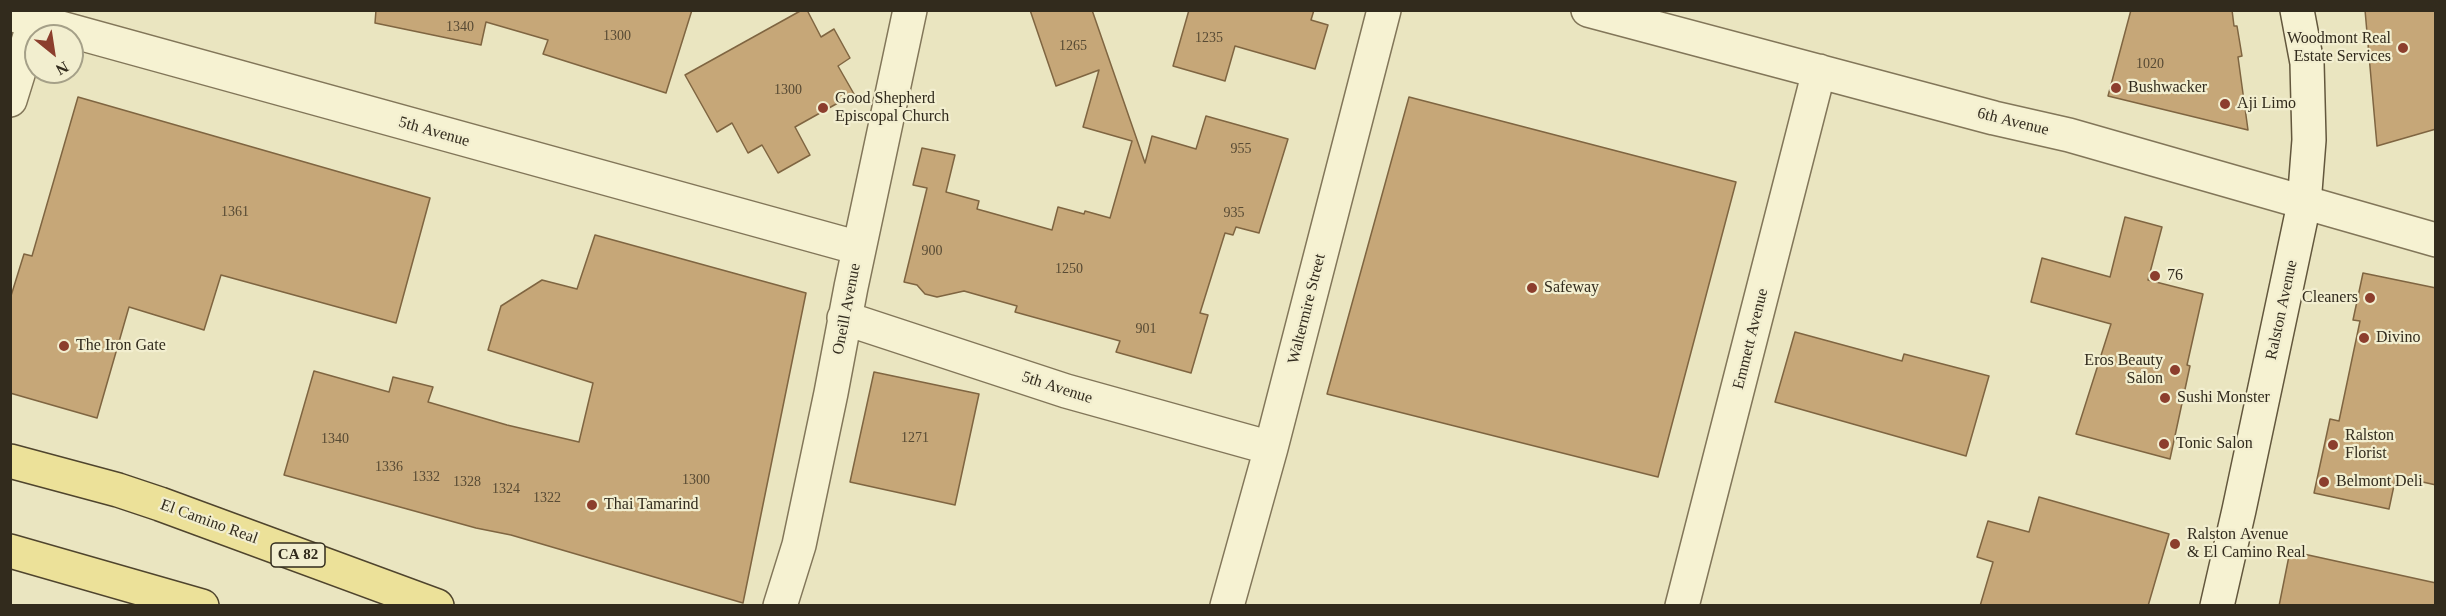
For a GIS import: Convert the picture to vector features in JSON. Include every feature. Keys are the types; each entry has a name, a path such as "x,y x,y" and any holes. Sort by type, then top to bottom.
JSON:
{"main road":[{"name":"El Camino Real","path":"10,461 118,490 160,504 437,606"},
{"path":"10,551 202,606"}],"street":[{"name":"Oneill Avenue","path":"780,606 799,545 831,393 844,318 910,10"},
{"name":"Waltermire Street","path":"1227,606 1272,448 1384,10"},
{"name":"6th Avenue","path":"1588,10 2068,135 2436,240"},
{"name":"Ralston Avenue","path":"2217,606 2240,510 2304,204 2309,140 2307,63 2297,10"},
{"name":"5th Avenue","path":"28,15 859,248"},
{"path":"10,100 28,15"},
{"name":"Emmett Avenue","path":"1682,606 1819,72"},
{"name":"5th Avenue","path":"844,318 1066,391 1272,448"}],"building":[{"path":"376,10 692,10 666,93 543,54 548,40 486,22 481,45 375,23"},
{"path":"802,10 807,10 821,37 834,29 850,58 838,66 854,94 795,127 810,155 778,173 762,145 748,153 732,123 717,132 685,75"},
{"path":"1030,10 1092,10 1145,163 1152,136 1196,149 1206,116 1288,139 1259,233 1236,227 1233,235 1225,233 1200,313 1208,315 1191,373 1116,352 1120,341 1015,312 1017,306 964,291 937,297 925,294 917,285 904,282 927,188 913,185 922,148 955,155 946,192 979,201 977,209 1052,230 1058,207 1110,218 1132,141 1083,127 1099,70 1056,86"},
{"path":"1189,10 1314,10 1311,20 1328,25 1315,69 1235,46 1225,81 1173,66"},
{"path":"2131,10 2232,10 2242,56 2238,57 2248,130 2108,96"},
{"path":"2365,10 2436,10 2436,129 2377,146"},
{"path":"78,97 430,198 396,323 221,275 204,330 129,307 97,418 10,393 10,299 24,254 32,256"},
{"name":"Safeway","path":"1409,97 1736,182 1658,477 1327,394"},
{"path":"2125,217 2162,227 2148,280 2203,294 2170,459 2076,434 2111,324 2031,302 2042,258 2110,277"},
{"path":"595,235 806,293 743,603 511,535 476,528 284,475 314,371 389,392 393,377 433,387 428,402 507,425 579,442 593,383 488,350 501,306 542,280 577,289"},
{"path":"2363,273 2436,288 2436,485 2396,476 2389,509 2314,493 2330,419 2339,421 2360,321 2353,320"},
{"path":"1795,332 1902,361 1904,354 1989,376 1966,456 1775,402"},
{"path":"874,372 979,394 955,505 850,482"},
{"path":"2039,497 2169,534 2148,606 1980,606 1993,562 1977,557 1988,521 2029,532"},
{"path":"2290,551 2436,583 2436,606 2279,606"}],"place":[{"name":"Woodmont Real Estate Services","path":"2403,48"},
{"name":"Bushwacker","path":"2116,88"},
{"name":"Aji Limo","path":"2225,104"},
{"name":"Good Shepherd Episcopal Church","path":"823,108"},
{"name":"76","path":"2155,276"},
{"name":"Safeway","path":"1532,288"},
{"name":"Cleaners","path":"2370,298"},
{"name":"Divino","path":"2364,338"},
{"name":"The Iron Gate","path":"64,346"},
{"name":"Eros Beauty Salon","path":"2175,370"},
{"name":"Sushi Monster","path":"2165,398"},
{"name":"Tonic Salon","path":"2164,444"},
{"name":"Ralston Florist","path":"2333,445"},
{"name":"Belmont Deli","path":"2324,482"},
{"name":"Thai Tamarind","path":"592,505"},
{"name":"Ralston Avenue & El Camino Real","path":"2175,544"}]}
